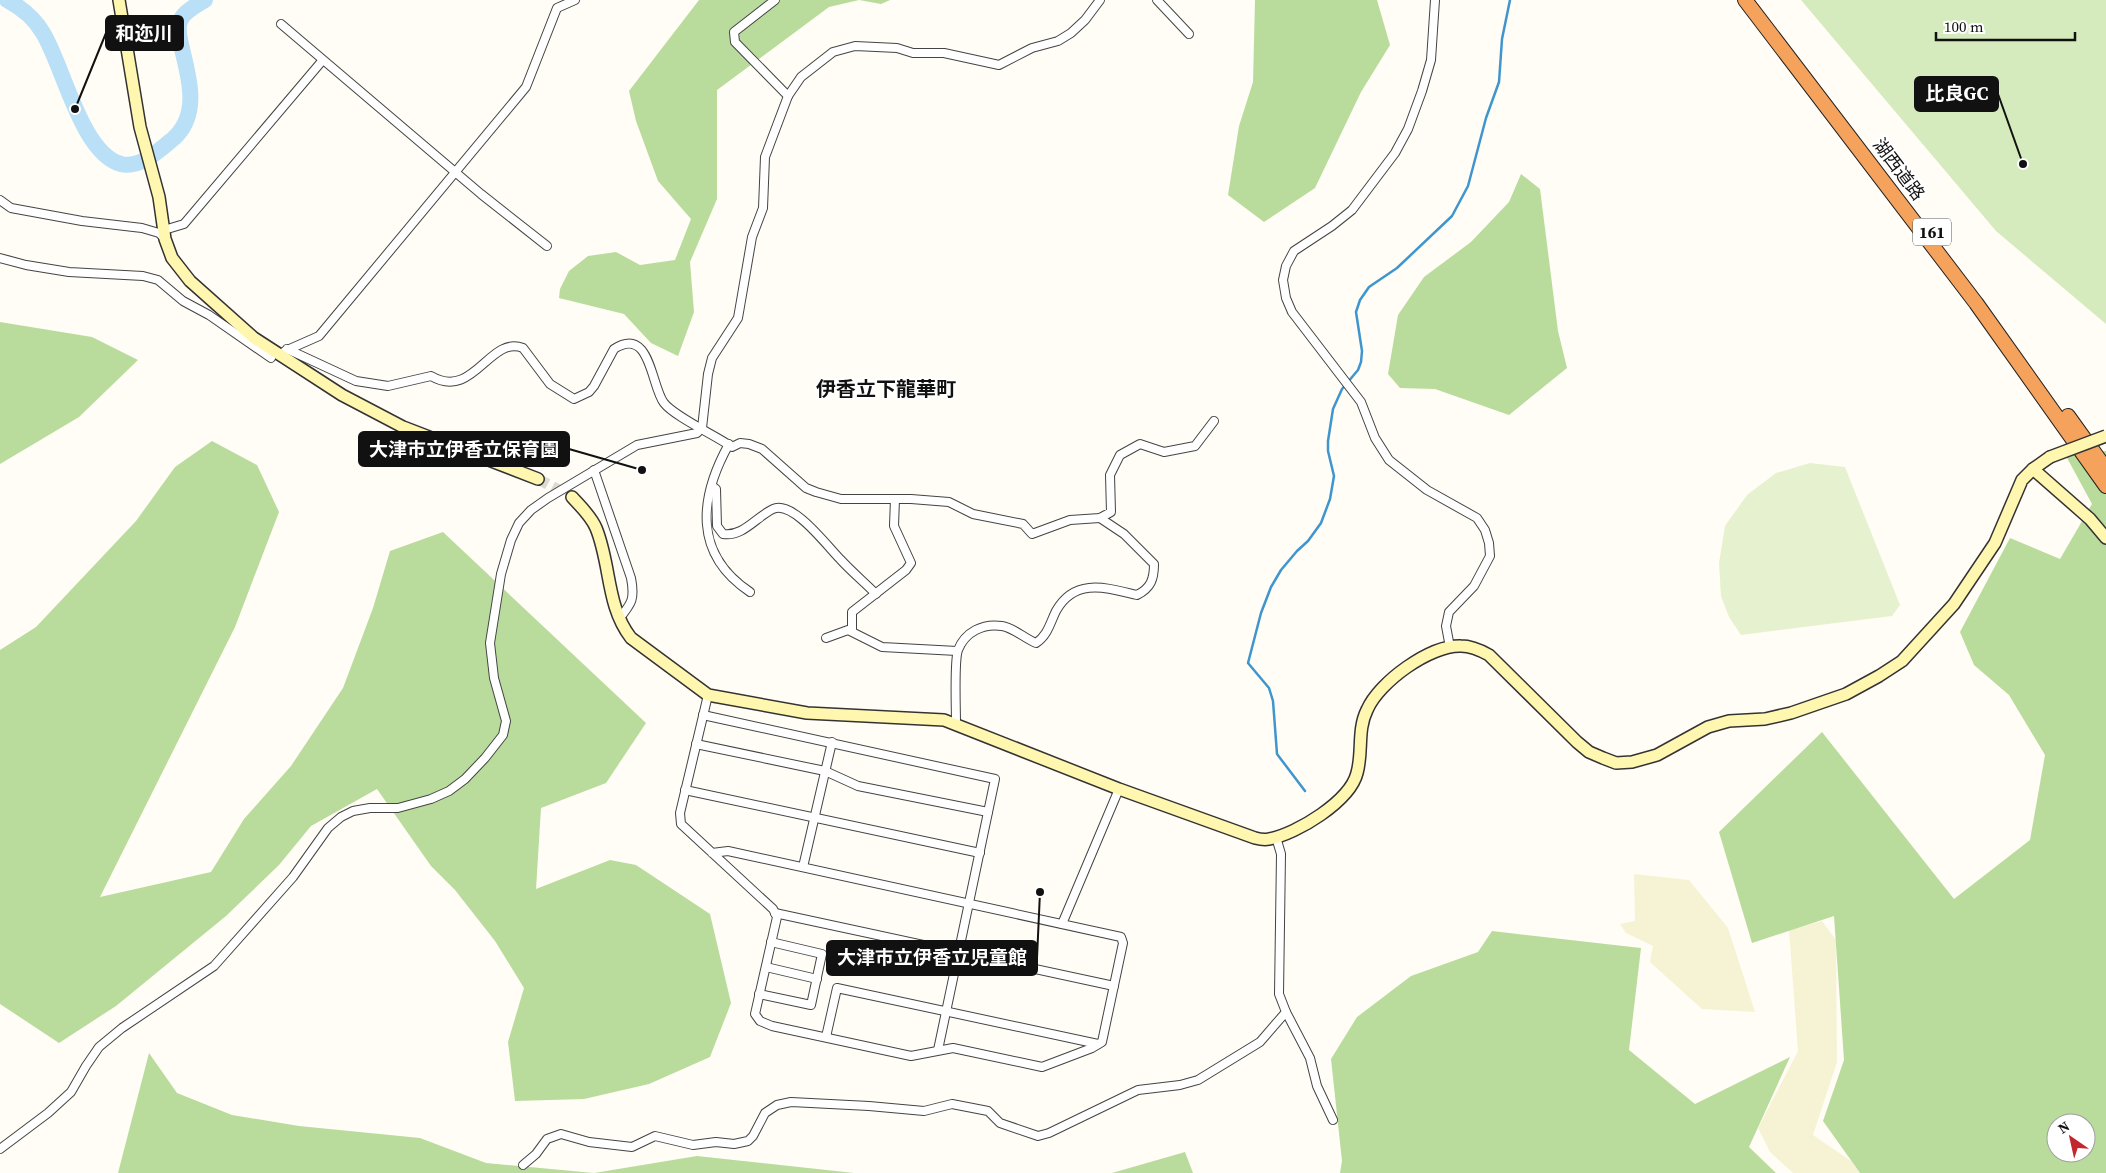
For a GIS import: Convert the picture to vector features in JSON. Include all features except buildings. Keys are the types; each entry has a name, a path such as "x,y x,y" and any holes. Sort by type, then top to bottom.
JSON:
{"highway":[{"name":"湖西道路","path":"1745,0 1976,303 2106,486"},
{"name":"湖西道路","path":"1751,0 1832,100 1963,273 2106,469"}],"street":[{"path":"119,0 140,127 158,197 164,235 172,258 190,281 254,338 342,395 386,419 538,479"},
{"path":"279,354 319,336 456,173 526,87 557,8 575,0"},
{"path":"775,0 734,32 735,42 788,96"},
{"path":"0,1149 48,1113 71,1092 100,1047 122,1028 214,966 293,877 328,828 341,817 352,811 370,808 398,808 431,799 457,785 485,758 503,735 506,721 494,678 490,643 500,574 511,540 519,523 531,510 594,470 637,445 696,433 702,428 708,374 712,358 738,318 752,237 763,208 765,157 788,96 801,77 833,52 855,46 897,48 913,54 944,53 999,65 1032,48 1058,41 1071,33 1085,20 1100,0"},
{"path":"1156,0 1189,34"},
{"path":"1435,0 1431,60 1408,129 1395,153 1352,210 1332,226 1294,251 1286,266 1283,280 1286,298 1292,312 1361,402 1375,438 1389,460 1427,490 1477,518 1486,530 1490,542 1490,556 1474,586 1449,612 1446,626 1449,642"},
{"path":"281,24 322,61 386,112 456,173 547,246"},
{"path":"164,235 184,224 322,61"},
{"path":"0,200 11,208 82,221 142,228 164,235"},
{"path":"0,258 26,265 69,272 143,276 158,280 183,301 279,354 356,382 388,386 431,376 444,382 453,383 469,375 505,347 516,345 523,348 550,384 574,398 589,392 594,386 614,349 626,344 632,344 639,347 647,359 664,404 732,447 740,443 762,449 806,488 841,499 949,502 973,514 1023,524 1032,534 1070,520 1100,518 1111,512 1110,475 1120,455 1140,444 1164,452 1195,446 1214,420"},
{"path":"572,497 585,511 595,527 619,619 631,638 708,695 807,713 929,718 956,723 1119,789 1254,838 1267,840 1276,838 1322,814 1339,802 1350,789 1357,775 1362,726 1367,710 1374,698 1388,683 1418,660 1432,652 1448,647 1475,648 1489,654 1577,742 1589,752 1616,763 1632,762 1657,755 1708,727 1729,721 1765,719 1791,713 1846,694 1880,676 1902,661 1954,604 1995,543 2022,480 2033,469 2050,457 2106,436"},
{"path":"729,444 718,463 712,486 705,517 706,535 714,553 733,581 750,592"},
{"path":"2033,469 2090,519 2106,538"},
{"path":"594,470 634,594 631,604 619,619"},
{"path":"712,486 716,489 717,526 723,534 731,535 740,532 775,508 785,508 794,513 827,542 840,559 876,594"},
{"path":"852,631 852,612 906,570 911,563 894,526 895,499"},
{"path":"956,723 957,652 963,640 974,630 987,625 1003,626 1036,643 1044,638 1057,609 1070,595 1086,586 1106,588 1137,595 1146,590 1154,578 1154,564 1124,534 1100,518"},
{"path":"826,638 848,630 882,647 957,652"},
{"path":"708,695 680,813 681,824 777,917 755,1014 760,1021 772,1026 911,1056 953,1048 1042,1067 1102,1042 1123,943 1121,937 728,850 712,853"},
{"path":"703,715 995,779 938,1050"},
{"path":"803,867 832,742"},
{"path":"696,744 825,771 858,786 988,812"},
{"path":"1062,924 1119,789"},
{"path":"685,790 980,853"},
{"path":"1276,838 1281,854 1279,994 1286,1012 1310,1058 1317,1086 1333,1120"},
{"path":"775,913 1114,986"},
{"path":"759,994 811,1005 822,954 772,942"},
{"path":"766,967 816,979"},
{"path":"826,1037 837,988 1098,1044"},
{"path":"524,1165 536,1154 547,1139 561,1134 589,1142 632,1147 655,1136 693,1145 716,1142 734,1144 748,1142 765,1113 777,1105 791,1102 924,1111 952,1104 988,1111 1000,1123 1038,1136 1049,1133 1138,1090 1180,1085 1198,1080 1260,1042 1286,1012"}],"shaded area":[{"path":"1634,874 1689,880 1728,928 1755,1012 1702,1009 1650,962 1653,946 1626,933 1620,924 1635,921"},
{"path":"1822,921 1836,940 1837,1062 1813,1135 1851,1161 1860,1173 1793,1173 1770,1152 1758,1128 1798,1051 1789,930"}],"green space":[{"path":"699,0 859,0 829,7 717,90 717,199 690,262 694,312 678,356 651,343 624,314 559,298 560,289 569,271 588,256 616,252 640,265 675,260 691,219 658,181 636,121 629,91"},
{"path":"859,0 890,0 881,4"},
{"path":"1255,0 1377,0 1390,45 1361,92 1315,188 1264,222 1228,195 1239,126 1253,82"},
{"path":"1801,0 2106,0 2106,324 1996,231"},
{"path":"1521,174 1540,189 1558,331 1567,368 1509,415 1435,389 1400,388 1388,374 1398,315 1424,277 1471,242 1509,202"},
{"path":"0,322 92,337 138,360 79,417 0,464"},
{"path":"212,441 257,465 279,512 235,627 100,897 211,872 244,819 291,766 343,688 373,608 390,551 443,532 646,723 606,783 541,808 536,889 610,860 636,865 710,914 731,1003 710,1057 649,1084 584,1099 515,1101 508,1042 524,988 495,941 455,890 431,866 377,789 311,826 279,865 226,916 116,1006 59,1043 0,1004 0,650 36,627 136,521 175,467"},
{"path":"2106,451 2106,1173 1860,1173 1823,1121 1844,1060 1834,916 1752,943 1719,832 1822,732 1954,899 2030,840 2045,755 2009,695 1974,665 1960,632 2010,538 2060,559 2092,504 2066,456"},
{"path":"1810,463 1845,467 1900,605 1892,616 1741,635 1729,617 1721,596 1719,563 1725,526 1747,495 1776,473"},
{"path":"1492,931 1641,948 1629,1050 1695,1104 1790,1057 1749,1147 1776,1173 1340,1173 1342,1161 1331,1059 1357,1017 1411,976 1478,952"},
{"path":"149,1053 177,1093 232,1115 299,1126 420,1138 486,1163 594,1173 118,1173"},
{"path":"1185,1152 1193,1173 1112,1173"},
{"path":"697,1156 854,1173 594,1173"}],"waterway":[{"path":"7,0 28,14 43,33 74,106 95,143 107,157 121,164 128,165 143,161 163,147 174,138 187,118 190,107 190,95 179,37 179,26 185,13 205,0"},
{"path":"1305,791 1277,754 1273,701 1269,688 1248,663 1261,613 1271,587 1281,570 1308,541 1321,523 1330,499 1334,476 1328,451 1328,441 1333,409 1342,389 1358,370 1361,362 1362,351 1356,312 1360,300 1369,287 1397,268 1452,216 1468,186 1486,118 1499,82 1502,39 1510,0"}],"tunnel":[{"path":"538,479 572,497"}],"place":[{"name":"和迩川","path":"75,109"},
{"name":"比良GC","path":"2023,164"},
{"name":"大津市立伊香立保育園","path":"642,470"},
{"name":"大津市立伊香立児童館","path":"1040,892"}],"district":[{"name":"伊香立下龍華町","path":"886,389"}]}
